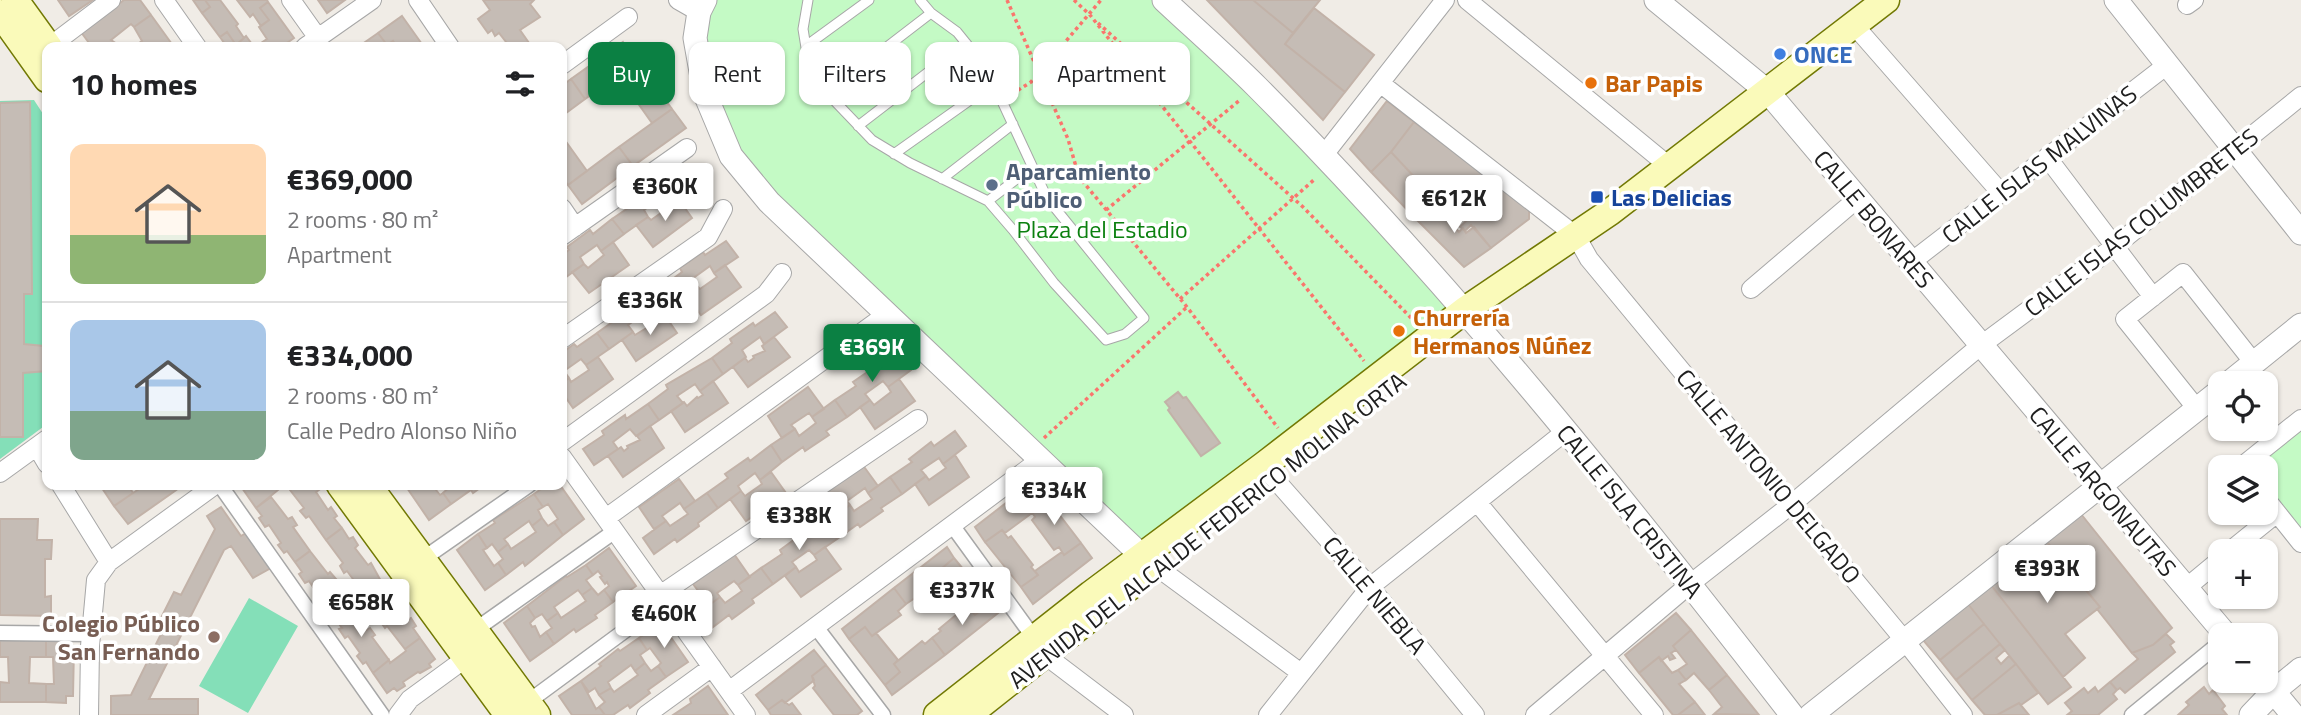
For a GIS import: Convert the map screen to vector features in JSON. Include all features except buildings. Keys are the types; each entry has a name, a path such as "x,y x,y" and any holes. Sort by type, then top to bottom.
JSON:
{"main road":[{"path":"15,0 45,42"},
{"name":"AVENIDA DEL ALCALDE FEDERICO MOLINA ORTA","path":"937,715 1040,647 1275,457 1670,167 1886,0"},
{"path":"0,13 42,72"},
{"name":"AVENIDA DEL ALCALDE FEDERICO MOLINA ORTA","path":"1149,561 1272,476 1444,348 1470,316"},
{"path":"344,490 475,644"},
{"path":"371,490 475,644 524,711"},
{"name":"AVENIDA DEL ALCALDE FEDERICO MOLINA ORTA","path":"968,715 1040,647"}],"street":[{"path":"56,42 111,0"},
{"path":"163,0 193,42"},
{"path":"291,0 312,42"},
{"path":"313,42 372,0"},
{"path":"418,0 447,42"},
{"path":"678,0 702,6 695,38 705,94 731,156 769,202 887,314 1042,448 1149,561 1301,674"},
{"name":"CALLE ISLA CRISTINA","path":"1164,0 1256,86 1320,167 1470,316 1690,584 1791,715"},
{"path":"1320,167 1380,83 1445,0"},
{"path":"1466,0 1670,167"},
{"name":"CALLE BONARES","path":"1656,0 1768,92 1980,346"},
{"path":"2116,0 2234,150 2297,219"},
{"path":"567,61 628,17"},
{"path":"1854,25 2001,193"},
{"name":"CALLE ISLAS MALVINAS","path":"1910,263 2167,65"},
{"path":"1380,83 1576,236"},
{"name":"CALLE ISLAS COLUMBRETES","path":"1535,715 1980,346 2115,246 2301,96"},
{"path":"568,232 687,148"},
{"path":"2047,157 2153,297"},
{"path":"1751,289 1857,200"},
{"path":"567,336 708,237 723,209"},
{"name":"CALLE ANTONIO DELGADO","path":"1576,236 1589,259 1963,715"},
{"path":"567,451 766,295 782,273"},
{"path":"2197,409 2125,319 2183,273 2254,363"},
{"path":"398,715 410,699 610,524 887,314"},
{"path":"2244,371 2301,325"},
{"name":"CALLE ARGONAUTAS","path":"1980,346 2216,623"},
{"path":"1811,715 2208,400"},
{"path":"524,711 663,598 918,419"},
{"path":"2256,455 2301,419"},
{"path":"1268,715 1370,587 1566,431"},
{"path":"0,473 42,443"},
{"path":"729,691 952,525 1042,448"},
{"path":"567,462 746,715"},
{"name":"CALLE NIEBLA","path":"1272,476 1370,587 1475,715"},
{"path":"64,490 109,562"},
{"path":"89,715 91,634 96,580 109,562 204,490"},
{"path":"210,490 382,715"},
{"path":"433,552 522,490"},
{"path":"1477,502 1654,715"},
{"path":"2278,514 2301,543"},
{"path":"952,525 1040,647 1124,715"},
{"path":"2241,539 2254,525"},
{"path":"2186,588 2208,570"},
{"path":"816,627 883,715"},
{"path":"0,633 91,634"},
{"path":"2132,715 2208,653"},
{"path":"646,715 712,667"},
{"path":"2278,681 2301,669"},
{"path":"2251,715 2265,693"},
{"path":"2275,693 2292,715"}],"lane":[{"path":"805,42 803,29 808,0"},
{"path":"811,42 869,0"},
{"path":"920,0 965,42"},
{"path":"893,42 931,13"},
{"path":"858,126 925,75"},
{"path":"838,105 872,140 894,154 988,201 1054,283 1106,340 1125,334 1144,318 1047,198 1004,105"},
{"path":"894,154 963,105"},
{"path":"942,179 1013,124"},
{"path":"988,201 1032,167"}],"path":[{"path":"1006,0 1033,60"},
{"path":"1074,0 1293,198 1417,324"},
{"path":"1066,42 1101,0"},
{"path":"1090,15 1365,363"},
{"path":"1106,210 1244,97"},
{"path":"1053,105 1068,139 1079,177 1187,307 1278,428"},
{"path":"1180,299 1293,198 1320,167"},
{"path":"1042,448 1187,307"}],"green space":[{"name":"Plaza del Estadio","path":"678,0 1164,0 1465,310 1142,556 769,202 712,105 785,105 785,42 701,42 699,13"},
{"path":"34,100 42,112 42,428 0,459 0,101"},
{"path":"2301,419 2301,543 2278,514 2278,455 2256,455 2274,441 2278,441 2278,437"},
{"path":"249,598 298,626 248,713 199,686"}],"place":[{"name":"ONCE","path":"1780,54"},
{"name":"Bar Papis","path":"1591,83"},
{"name":"Aparcamiento Público","path":"992,185"},
{"name":"Las Delicias","path":"1597,197"},
{"name":"Churrería Hermanos Núñez","path":"1399,331"},
{"name":"Colegio Público San Fernando","path":"214,637"}]}
